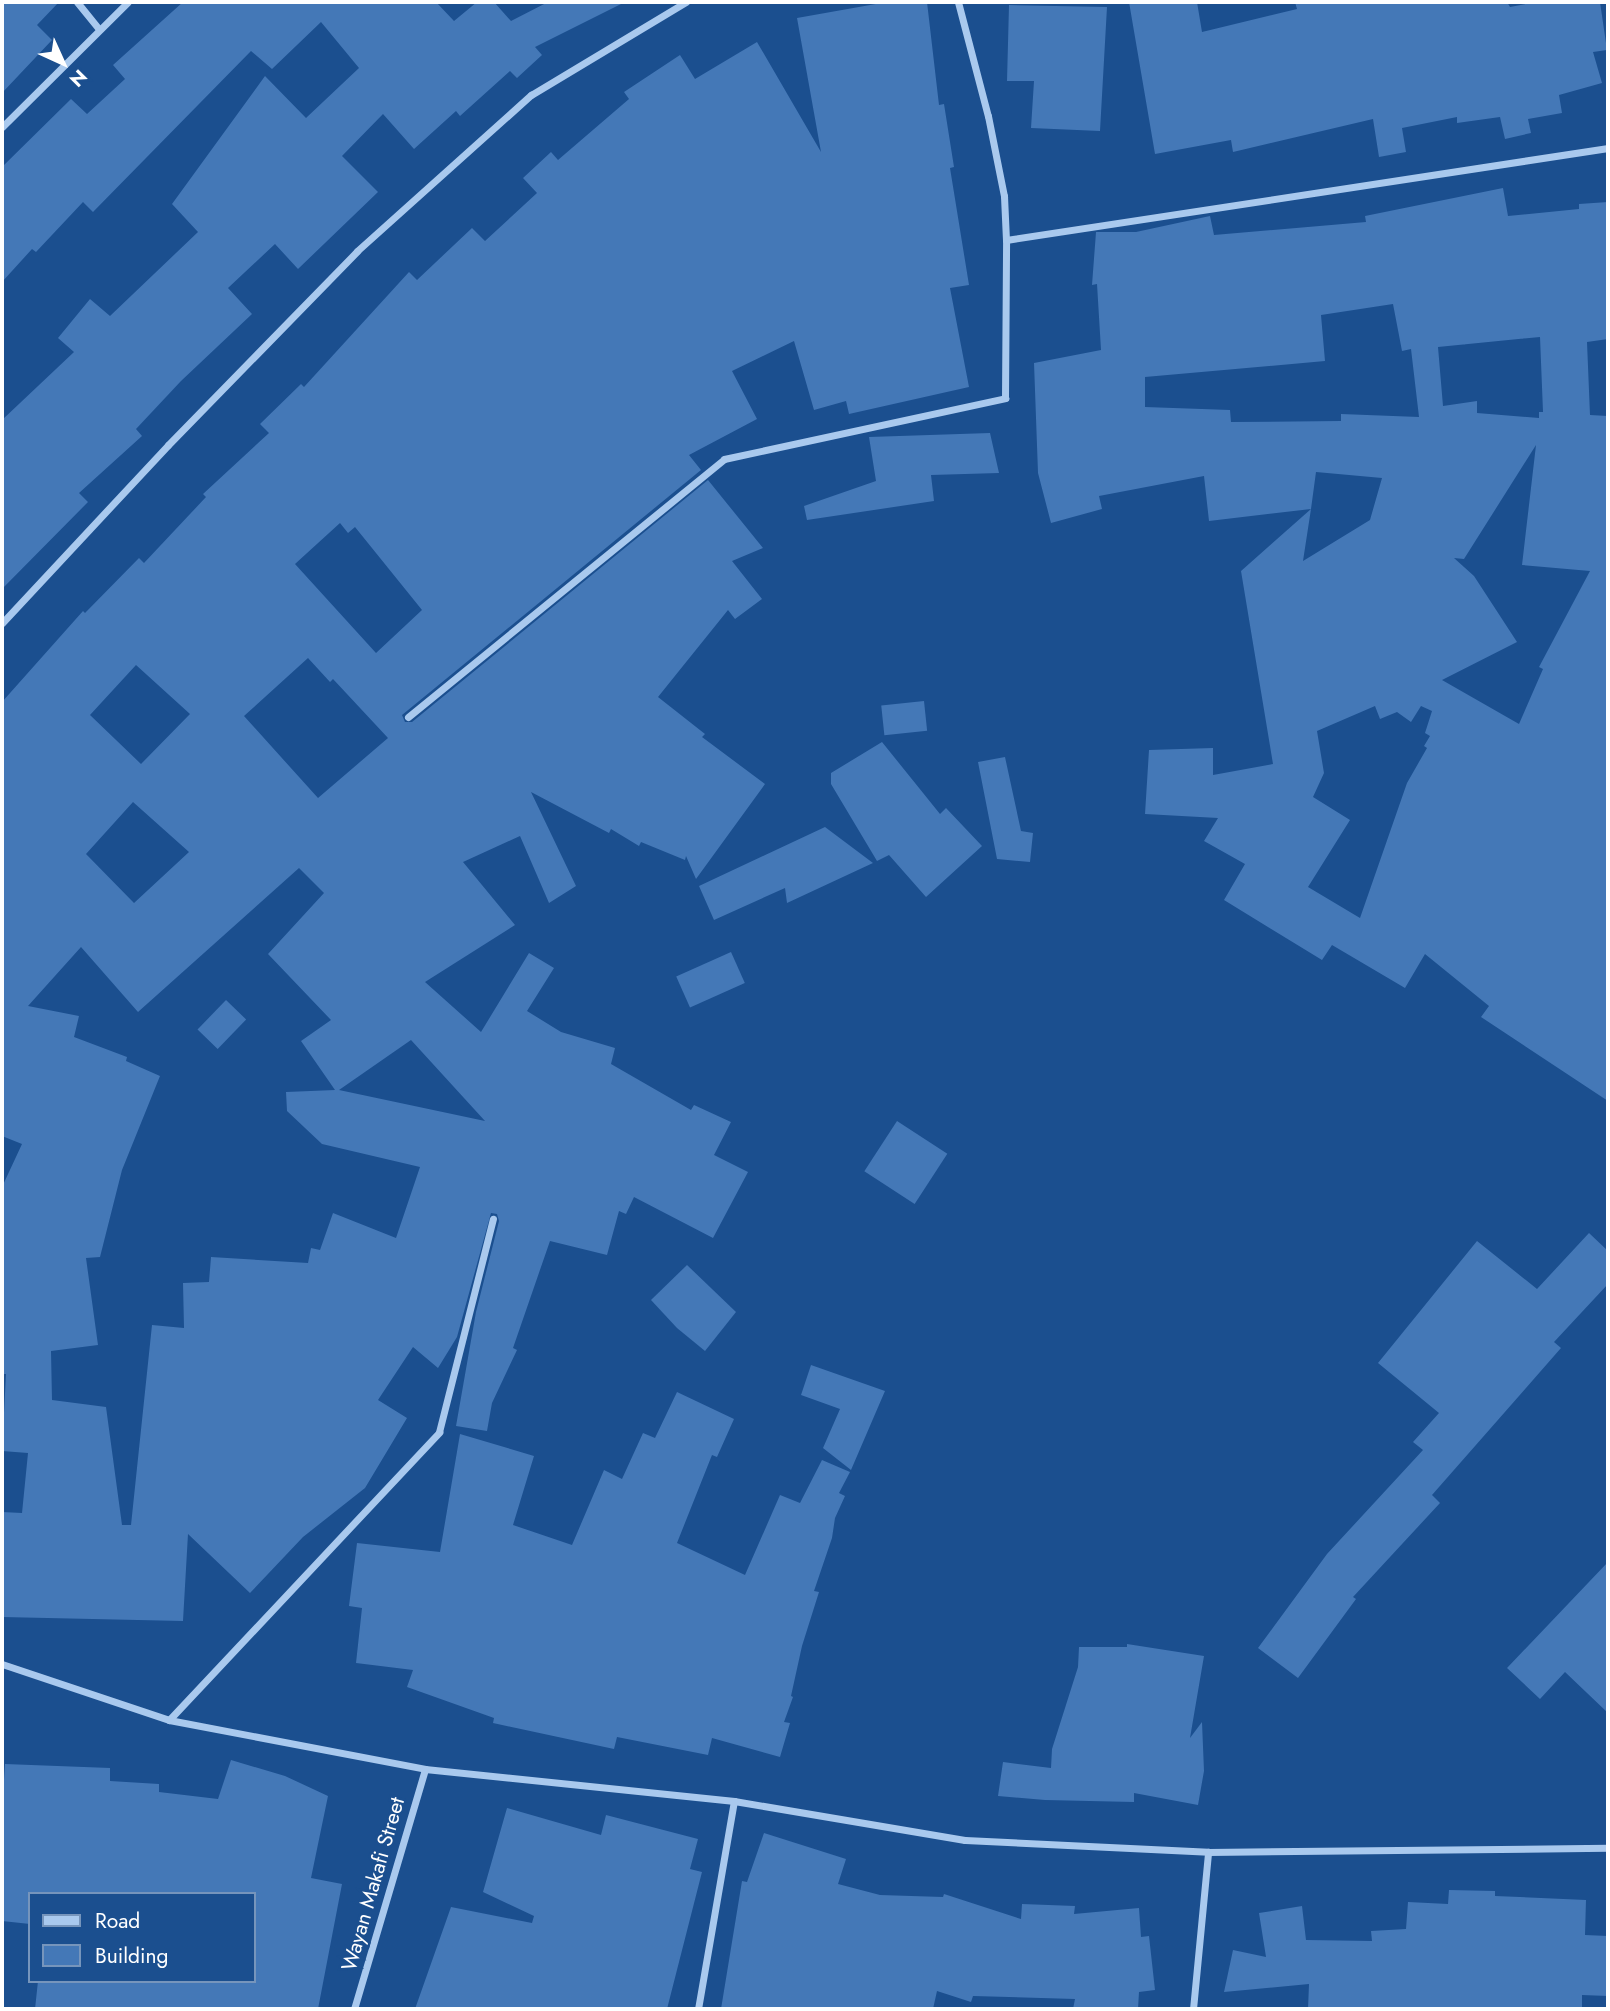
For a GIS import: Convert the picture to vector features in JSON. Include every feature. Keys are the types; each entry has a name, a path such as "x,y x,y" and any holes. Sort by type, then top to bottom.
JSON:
{"street":[{"path":"77,2 98,28"},
{"path":"2,127 98,28 128,2"},
{"path":"2,623 168,445 368,242 531,95 686,2"},
{"path":"408,717 724,459 1005,398 1004,195 958,2"},
{"path":"1006,240 1608,148"},
{"path":"169,1720 439,1432 493,1219"},
{"path":"2,1664 169,1720 425,1769 734,1801 965,1840 1208,1852 1608,1848"},
{"name":"Wayan Makafi Street","path":"354,2009 425,1769"},
{"path":"698,2009 734,1801"},
{"path":"1193,2009 1208,1852"}],"building":[{"path":"2,2 59,2 37,25 52,40 2,93"},
{"path":"183,2 436,2 454,21 477,2 494,2 511,21 548,2 625,2 535,47 542,55 517,78 510,71 460,116 456,111 414,149 383,114 342,156 378,192 298,269 275,244 228,288 252,314 181,381 136,429 142,436 79,493 88,502 2,589 2,420 74,352 58,338 90,299 110,316 198,232 172,204 265,76 306,118 359,68 321,22 272,69 251,51 93,212 83,202 36,252 32,249 2,282 2,167 71,99 87,114 125,79 113,65"},
{"path":"887,2 927,2 939,105 944,104 954,167 950,168 969,285 950,288 969,387 849,414 846,401 814,410 794,341 732,371 757,419 689,455 701,470 402,715 405,722 412,722 708,480 763,548 732,561 762,599 735,619 728,610 658,697 705,734 702,737 765,784 696,879 686,856 685,860 641,842 639,846 611,829 609,833 531,792 576,886 549,903 520,836 463,862 515,925 425,982 481,1032 529,953 554,968 527,1011 561,1032 615,1048 611,1064 691,1110 694,1105 731,1122 714,1155 748,1172 713,1238 634,1197 626,1214 619,1211 607,1255 550,1241 513,1348 517,1350 492,1403 487,1431 456,1426 476,1312 499,1221 497,1214 491,1213 457,1337 438,1368 413,1347 378,1400 407,1418 365,1488 303,1537 250,1593 188,1534 183,1621 2,1617 2,1512 22,1513 28,1453 2,1451 6,1374 2,1374 2,1187 22,1144 2,1136 2,702 83,611 85,613 139,558 144,563 206,497 203,494 269,433 260,424 301,384 304,387 409,272 417,280 472,228 485,241 537,193 523,178 551,152 558,160 629,99 624,92 680,55 695,79 757,42 821,152 797,18","holes":["340,523 348,533 355,527 422,610 376,653 295,564","308,658 330,682 333,679 388,738 318,798 244,716","136,665 190,714 141,764 90,715","133,802 189,852 134,903 86,854","299,868 324,893 268,954 331,1020 301,1041 335,1090 286,1092 287,1111 322,1144 420,1167 396,1238 333,1213 320,1250 311,1248 308,1263 211,1257 209,1282 183,1283 184,1328 152,1325 131,1525 122,1525 106,1407 52,1400 51,1351 98,1345 86,1258 100,1257 122,1170 160,1076 126,1061 127,1057 74,1037 79,1016 28,1006 81,947 138,1012","411,1040 485,1121 339,1090"]},
{"path":"1129,2 1197,2 1202,32 1297,9 1295,2 1507,2 1510,7 1536,2 1600,2 1607,50 1593,52 1602,83 1559,95 1562,113 1528,119 1531,133 1505,139 1500,117 1457,123 1457,117 1402,128 1406,152 1379,157 1373,119 1233,152 1231,140 1155,154"},
{"path":"1009,5 1107,7 1100,131 1031,128 1034,81 1007,81"},
{"path":"1503,188 1508,216 1579,209 1579,204 1608,202 1608,339 1587,342 1590,415 1608,416 1608,1101 1481,1017 1489,1006 1425,954 1405,988 1332,945 1322,960 1224,900 1245,864 1204,841 1218,818 1145,814 1149,750 1213,748 1213,775 1273,764 1241,571 1311,509 1209,521 1204,476 1099,496 1102,509 1051,523 1038,473 1034,363 1101,350 1097,284 1092,285 1096,232 1136,232 1210,216 1214,235 1366,222 1365,216","holes":["1393,304 1402,351 1411,349 1419,417 1341,414 1341,421 1231,422 1230,410 1145,407 1145,377 1325,361 1321,315","1540,337 1543,412 1539,412 1539,418 1477,413 1477,401 1443,406 1438,347","1536,445 1522,565 1590,571 1539,667 1543,669 1519,724 1442,680 1517,642 1474,576 1454,558 1464,559","1316,472 1382,478 1370,520 1303,561","1375,706 1380,719 1397,712 1411,722 1421,706 1432,711 1425,733 1430,736 1424,746 1427,748 1407,783 1360,918 1308,887 1350,820 1313,797 1324,773 1317,731"]},
{"path":"990,433 999,473 931,475 934,501 807,520 804,506 876,481 869,437"},
{"path":"924,701 927,731 884,735 881,705"},
{"path":"882,742 940,814 946,808 982,846 926,897 889,855 877,861 831,784 831,773"},
{"path":"1005,757 1021,831 1033,833 1030,862 997,859 978,762"},
{"path":"825,827 873,863 787,903 785,888 714,920 699,886"},
{"path":"731,952 745,983 690,1007 676,976"},
{"path":"226,1000 246,1019 218,1049 198,1029"},
{"path":"897,1121 947,1154 915,1204 864,1171"},
{"path":"1589,1233 1608,1251 1608,1284 1554,1342 1561,1348 1432,1495 1440,1503 1353,1597 1356,1599 1298,1678 1258,1648 1327,1554 1423,1450 1413,1442 1439,1413 1378,1363 1477,1241 1537,1289"},
{"path":"687,1265 736,1312 705,1351 677,1328 651,1300"},
{"path":"811,1365 885,1391 851,1470 823,1448 840,1409 801,1395"},
{"path":"677,1392 734,1419 717,1457 712,1455 677,1543 745,1575 780,1495 800,1503 822,1460 850,1472 839,1493 845,1496 835,1518 832,1538 814,1591 819,1592 802,1646 791,1696 793,1697 784,1722 790,1723 780,1757 712,1738 708,1755 617,1737 614,1749 493,1723 494,1718 407,1687 413,1670 356,1663 362,1608 349,1606 357,1543 440,1552 460,1434 534,1456 513,1525 572,1545 604,1470 622,1479 643,1433 655,1438"},
{"path":"1608,1562 1608,1713 1565,1672 1540,1699 1507,1668"},
{"path":"1127,1644 1204,1656 1190,1738 1202,1722 1204,1771 1198,1805 1134,1793 1134,1802 998,1796 1003,1762 1051,1768 1052,1749 1078,1667 1079,1647 1127,1647"},
{"path":"231,1760 285,1776 328,1796 311,1878 342,1884 318,2009 35,2009 38,1983 256,1983 256,1892 28,1892 28,1924 2,1921 2,1810 5,1764 110,1768 110,1781 159,1784 159,1792 218,1799"},
{"path":"507,1808 601,1835 606,1815 698,1839 690,1869 702,1872 667,2009 415,2009 451,1907 532,1923 534,1916 483,1892"},
{"path":"764,1833 846,1859 838,1884 880,1895 943,1897 944,1894 1021,1919 1022,1904 1075,1906 1074,1914 1139,1908 1141,1937 1149,1936 1155,1990 1139,1992 1138,2009 1073,2009 1075,1999 973,1996 971,2002 937,1991 933,2009 721,2009 742,1881 747,1882"},
{"path":"1449,1890 1495,1891 1495,1896 1586,1900 1585,1935 1608,1936 1608,1996 1582,1995 1582,2009 1308,2009 1309,1984 1224,1992 1233,1950 1266,1957 1259,1913 1302,1906 1306,1940 1372,1941 1371,1931 1406,1929 1408,1902 1448,1904"}]}
